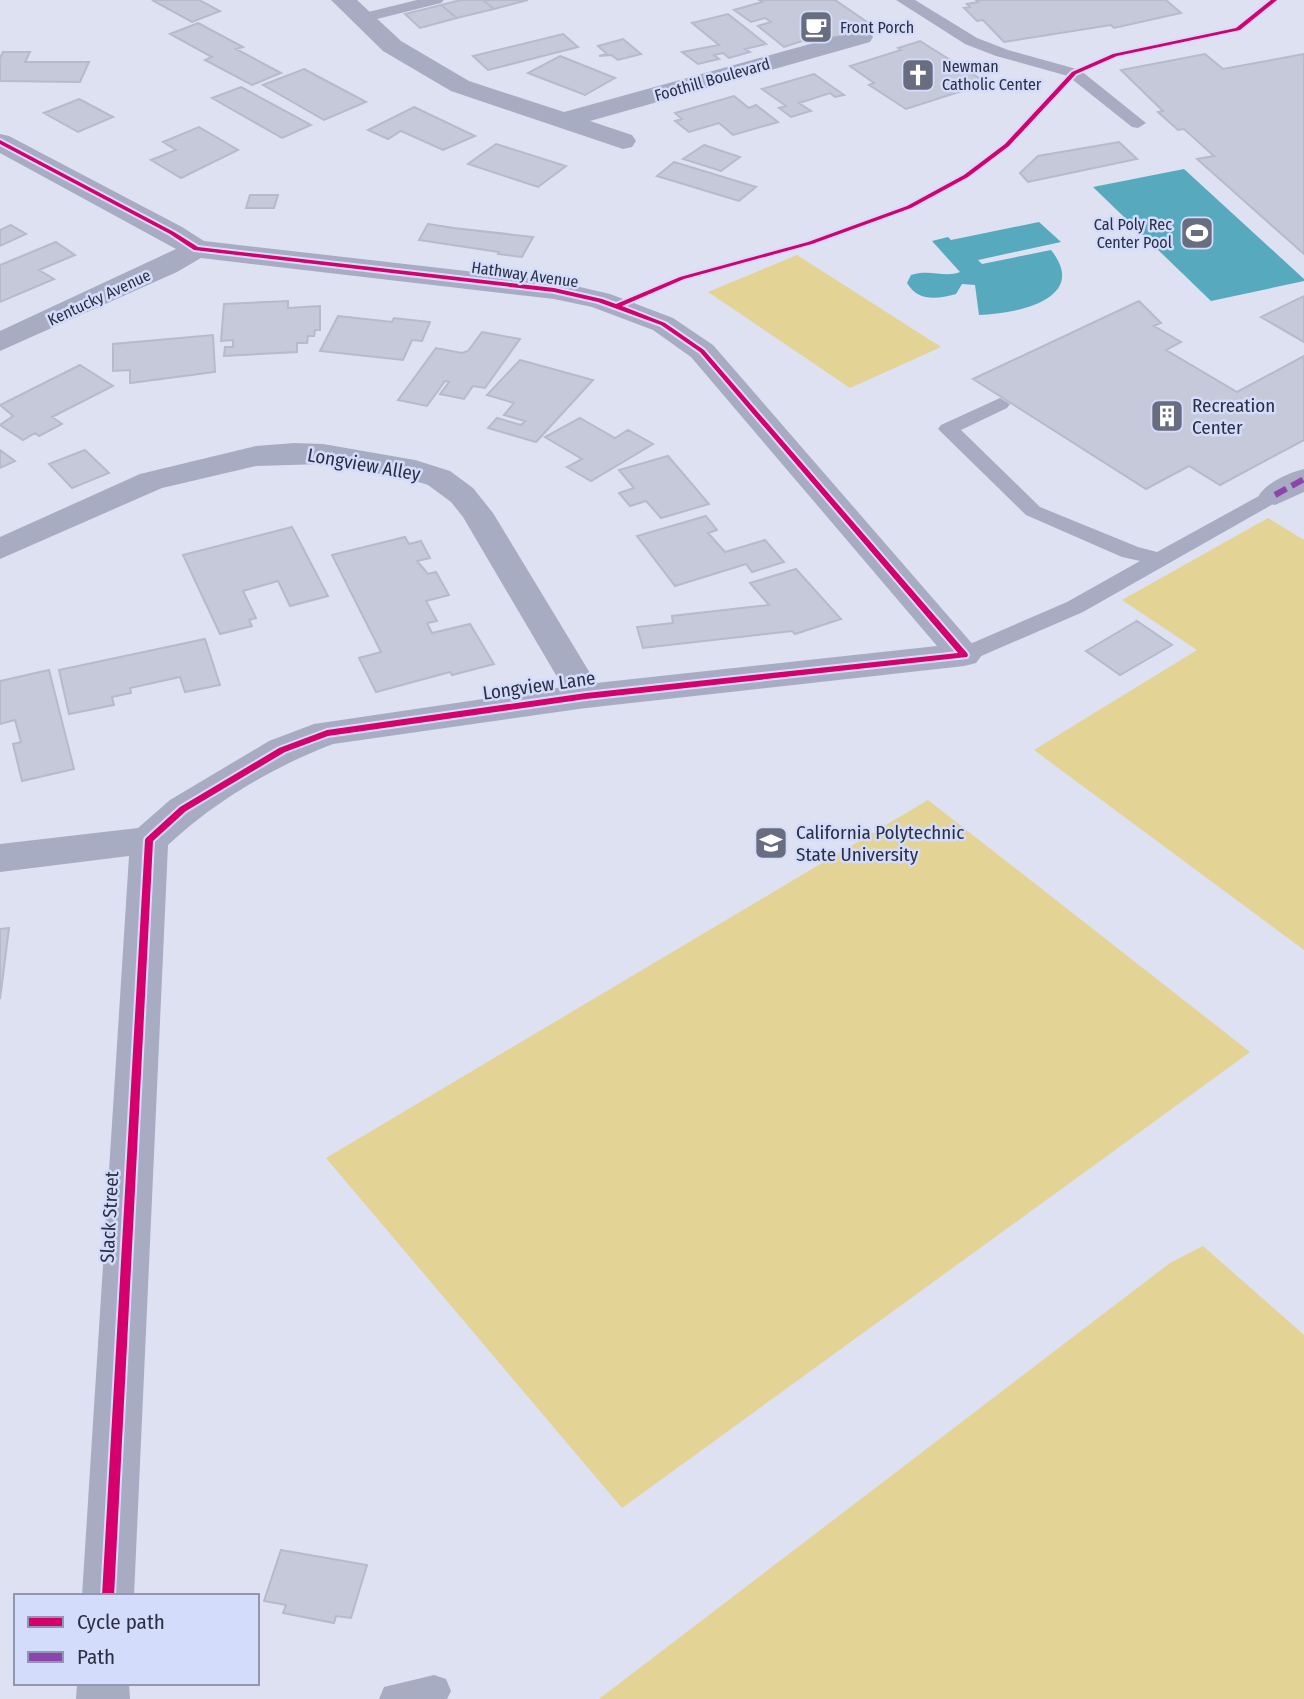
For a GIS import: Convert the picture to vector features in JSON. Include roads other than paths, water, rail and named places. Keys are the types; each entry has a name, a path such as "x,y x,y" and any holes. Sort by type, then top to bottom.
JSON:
{"street":[{"path":"343,0 392,46 460,86 623,141"},
{"name":"Foothill Boulevard","path":"562,121 862,37"},
{"name":"Hathway Avenue","path":"0,142 172,233 196,249 554,290 600,300 663,324 702,351 964,655"},
{"name":"Kentucky Avenue","path":"0,342 167,266 196,249"},
{"name":"Longview Alley","path":"0,549 151,481 256,456 323,454 415,470 439,478 463,495 477,513 586,696"},
{"path":"1275,495 1304,479"},
{"name":"Longview Lane","path":"149,840 183,809 282,750 327,733 586,696 964,655"},
{"path":"0,858 149,840"},
{"name":"Slack Street","path":"108,1594 149,840"}],"lane":[{"path":"361,18 436,0"},
{"path":"904,0 971,41 1002,53 1074,73 1138,123"},
{"path":"1000,404 948,429 1033,511 1130,552 1160,560"},
{"path":"964,655 1075,607 1275,495"},
{"path":"396,1699 434,1691"}],"water":[{"name":"Cal Poly Rec Center Pool","path":"1184,169 1304,281 1211,301 1093,187"},
{"path":"1039,222 1061,242 978,260 982,264 1051,250 1061,267 1061,281 1055,292 1043,301 1010,311 979,315 975,285 962,284 956,294 928,298 911,289 907,283 911,275 918,273 960,272 932,241 948,237 951,240"}],"place":[{"name":"Front Porch","path":"816,27"},
{"name":"Newman Catholic Center","path":"918,75"},
{"name":"Cal Poly Rec Center Pool","path":"1197,233"},
{"name":"Recreation Center","path":"1167,416"},
{"name":"California Polytechnic State University","path":"771,843"}]}
